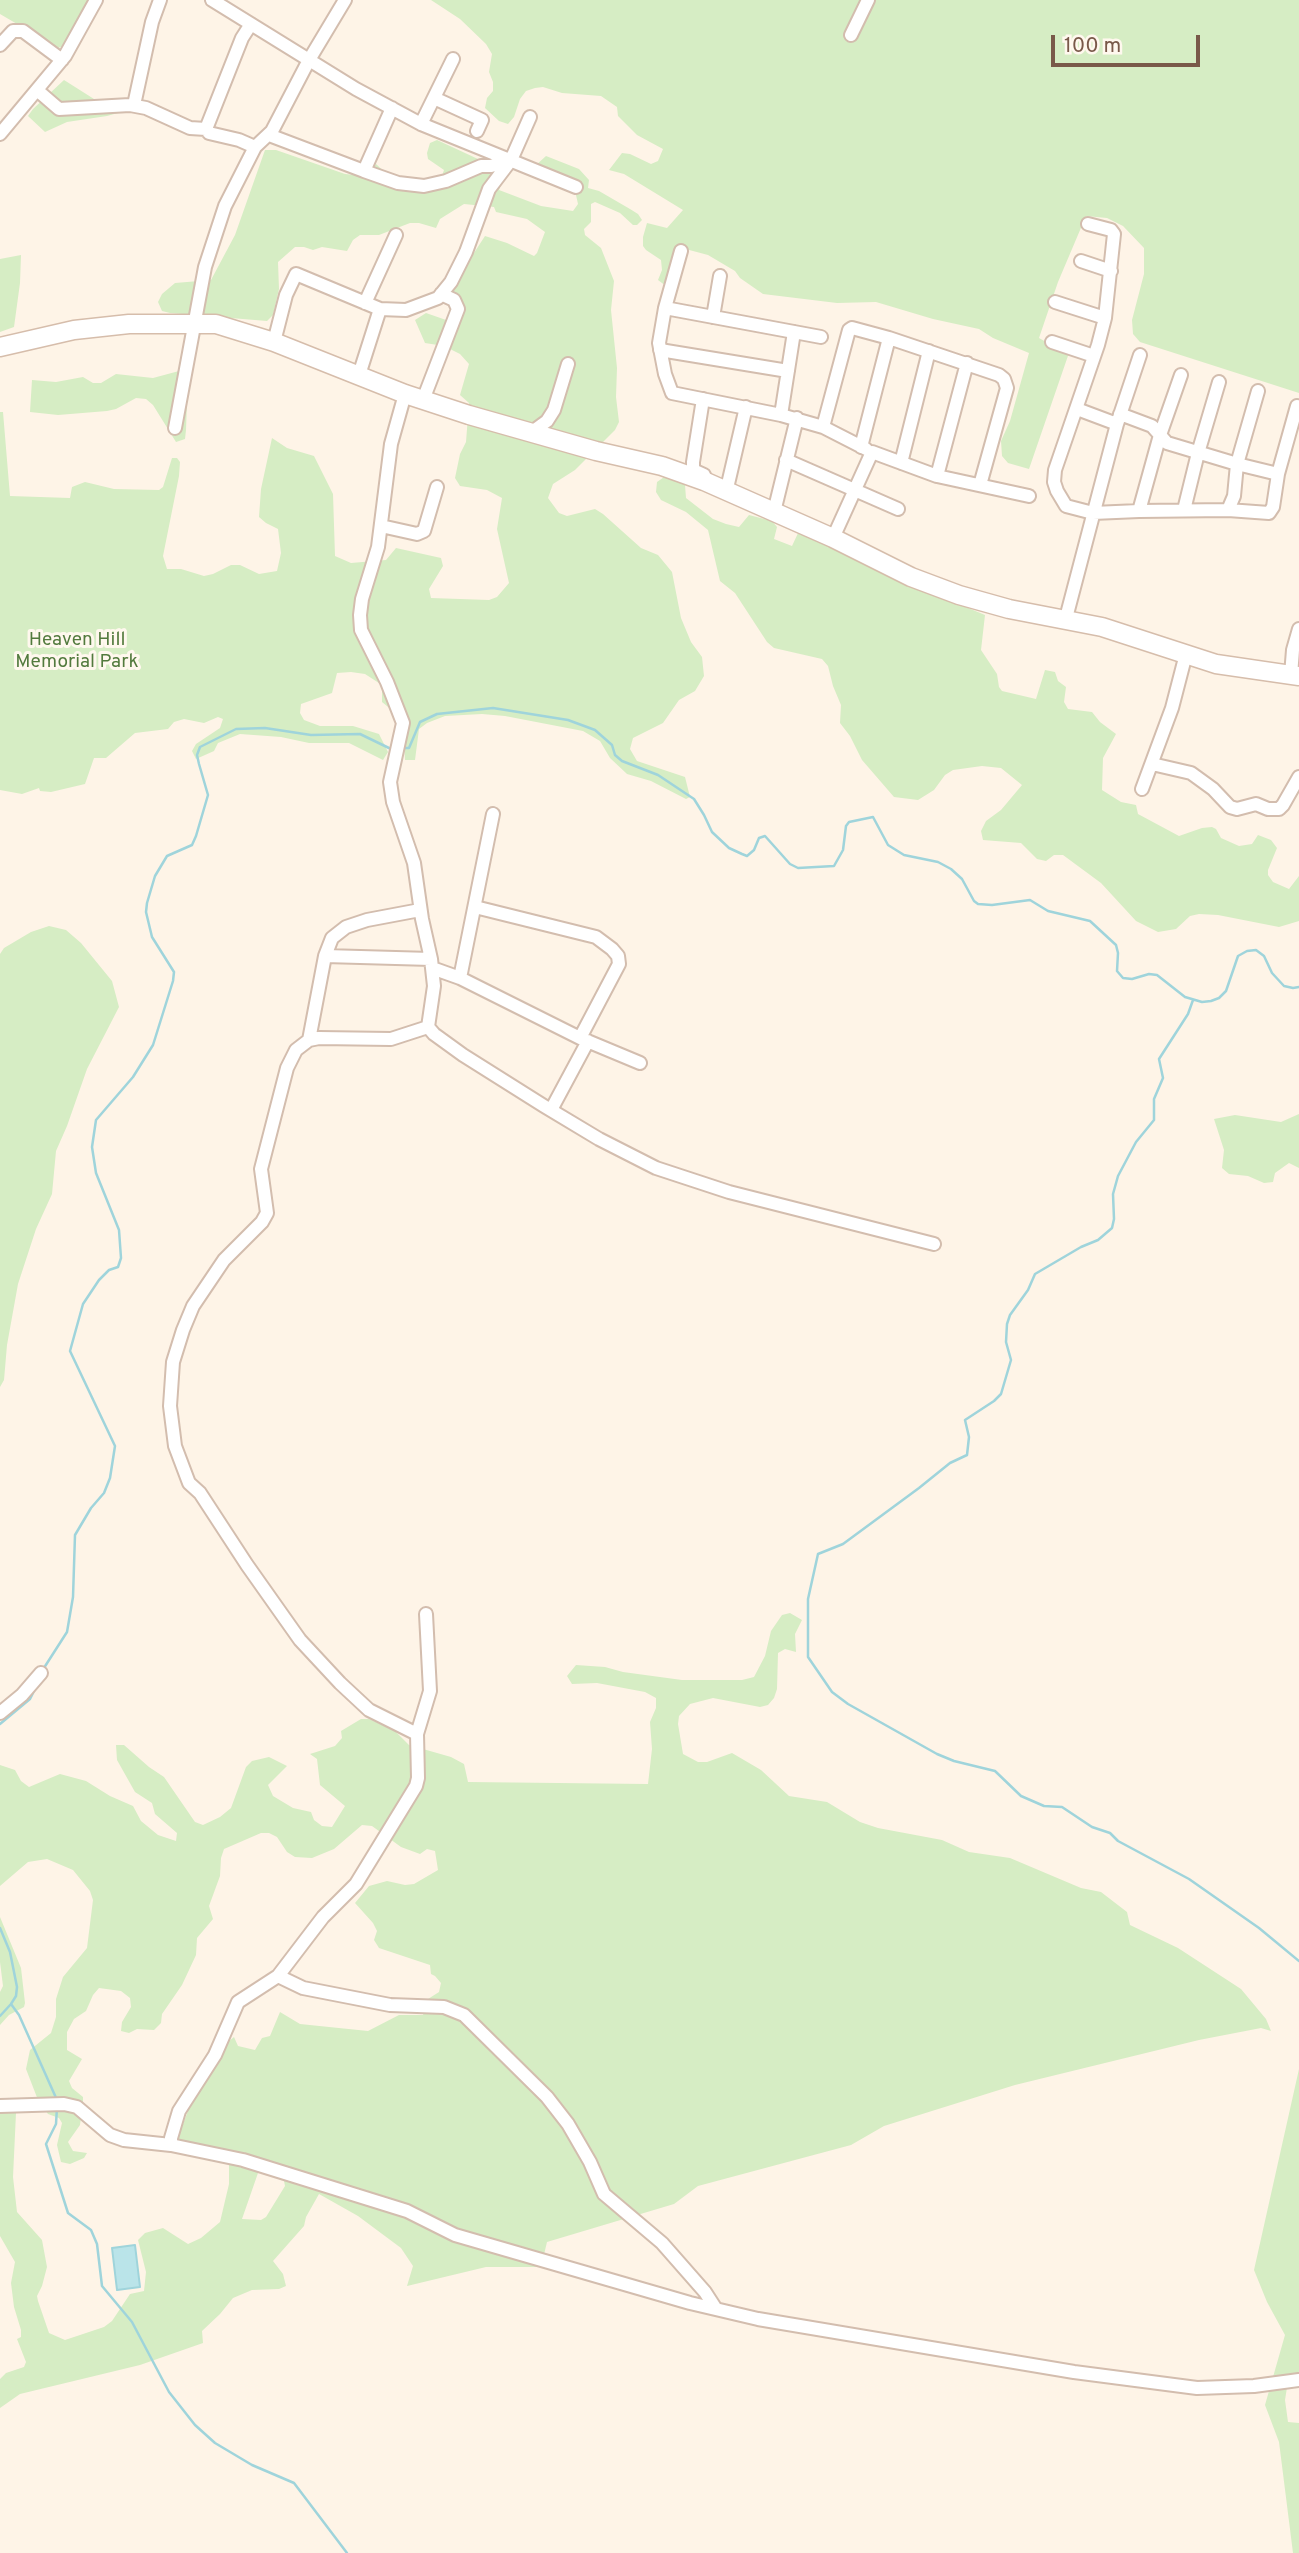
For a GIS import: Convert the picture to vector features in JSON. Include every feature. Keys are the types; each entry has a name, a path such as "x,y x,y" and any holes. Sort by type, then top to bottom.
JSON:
{"street":[{"path":"0,134 62,60 96,0"},
{"path":"134,105 152,22 160,0"},
{"path":"212,0 229,4 251,24 421,124 576,187"},
{"path":"175,428 205,267 225,206 255,147 269,135 345,0"},
{"path":"851,35 869,0"},
{"path":"206,129 242,38 251,24"},
{"path":"0,45 13,31 23,31 62,60"},
{"path":"421,124 453,58"},
{"path":"37,90 59,109 115,104 146,107 190,128 206,129 209,133 255,147"},
{"path":"434,98 482,120 477,131"},
{"path":"363,171 392,108"},
{"path":"274,342 286,295 295,275 380,309 406,310 438,298 451,282 466,252 489,189 511,160 530,117"},
{"path":"269,135 398,183 434,185 470,169 511,160"},
{"path":"1088,224 1114,233 1105,318 1055,470 1054,482 1066,506 1093,513 1184,510 1269,513 1276,498 1278,474 1297,406"},
{"path":"365,303 396,234"},
{"path":"681,251 665,309 660,350 672,393 797,418 937,476 1028,496"},
{"path":"1081,261 1111,271"},
{"path":"713,317 720,276"},
{"path":"423,400 458,309 454,300 441,294"},
{"path":"1055,302 1105,318"},
{"path":"359,374 380,309"},
{"path":"665,309 821,337"},
{"path":"0,347 74,330 129,324 216,324 274,342 423,400 596,452 662,466 775,509"},
{"path":"823,427 849,330 852,328 999,374 1007,388 980,485"},
{"path":"782,415 794,332"},
{"path":"833,538 855,491 867,449 889,338"},
{"path":"1052,342 1094,356"},
{"path":"660,350 788,371"},
{"path":"901,463 929,351"},
{"path":"1066,618 1118,419 1140,355"},
{"path":"937,476 967,363"},
{"path":"532,432 547,421 554,410 568,364"},
{"path":"1139,511 1160,435 1181,375"},
{"path":"1184,510 1219,382"},
{"path":"1228,510 1234,496 1237,464 1258,391"},
{"path":"405,394 391,444 378,547 362,599 360,630 376,659 403,723 390,782 393,802 414,863 432,964 434,986 428,1027 463,1055 551,1110 656,1168 729,1192 934,1244"},
{"path":"703,399 694,470 728,484 911,577 959,595 1009,609 1102,626 1216,664 1295,676 1293,650 1299,629"},
{"path":"728,484 746,407"},
{"path":"1077,409 1152,426 1167,443 1278,474"},
{"path":"775,509 797,418"},
{"path":"786,460 898,509"},
{"path":"381,526 417,534 424,531 437,487"},
{"path":"1142,789 1172,708 1186,654"},
{"path":"1152,764 1191,773 1213,789 1233,809 1256,804 1268,809 1279,809 1299,777"},
{"path":"460,978 493,814"},
{"path":"475,907 596,937 618,956 619,964 551,1110"},
{"path":"309,1040 332,938 346,927 384,916 421,910"},
{"path":"326,956 432,964 584,1040 640,1063"},
{"path":"417,1734 363,1705 300,1640 200,1493 189,1483 175,1446 170,1406 173,1362 193,1306 224,1260 262,1222 267,1213 267,1203 262,1192 261,1168 287,1068 296,1050 309,1040 319,1038 391,1039 428,1027"},
{"path":"172,2145 171,2138 179,2111 215,2055 238,2002 278,1976 323,1917 356,1884 416,1786 419,1769 417,1734 429,1691 426,1614"},
{"path":"0,1713 22,1695 41,1673"},
{"path":"278,1976 303,1988 390,2005 444,2007 464,2015 547,2097 568,2124 590,2162 604,2194 662,2243 705,2292 716,2309"},
{"path":"0,2106 57,2104 77,2107 110,2135 124,2140 172,2145 243,2160 407,2211 456,2235 758,2319 1074,2372 1197,2388 1254,2386 1299,2379"}],"green space":[{"path":"0,0 90,0 66,45 58,48 0,14"},
{"path":"431,0 1299,0 1299,393 1140,342 1133,334 1132,320 1144,274 1144,248 1123,226 1107,218 1086,216 1058,282 1039,338 1055,347 1070,350 1029,469 1008,463 1002,456 1001,441 1010,421 1029,353 979,329 876,302 837,303 763,294 740,278 735,271 708,255 678,247 666,286 658,280 662,270 661,260 646,250 643,237 647,223 667,228 683,210 624,174 609,170 622,153 651,164 658,161 663,149 637,135 618,116 617,107 601,96 535,88 526,91 520,99 514,117 508,124 499,121 485,108 487,98 493,91 489,72 492,54 486,44 460,19"},
{"path":"64,80 94,99 105,100 125,111 67,122 45,132 28,116"},
{"name":"Heaven Hill Memorial Park","path":"437,140 506,172 499,190 541,206 573,211 578,204 576,195 564,190 535,166 546,156 579,169 589,180 588,188 599,191 630,209 642,220 633,225 620,213 595,202 591,204 591,222 584,229 585,235 601,248 614,281 611,310 619,422 615,430 575,470 553,484 548,498 559,513 567,516 595,509 641,548 658,555 672,572 681,618 691,642 702,657 704,676 695,691 679,700 663,723 633,738 630,749 637,761 685,777 690,797 686,799 651,781 627,774 610,758 600,741 583,731 505,716 445,716 427,723 419,729 415,760 405,760 404,742 393,711 382,702 382,685 365,674 351,672 337,673 332,693 301,704 300,713 304,720 320,726 353,726 379,734 388,752 383,760 349,743 309,743 281,737 240,734 218,743 214,751 196,759 192,751 196,744 220,728 223,719 218,717 204,723 184,719 174,722 168,729 135,733 106,758 94,758 85,784 51,792 40,791 39,788 22,794 0,790 0,412 3,412 10,496 70,498 72,487 85,482 114,489 159,490 163,487 172,458 177,458 180,462 179,476 163,556 167,569 181,569 204,576 231,565 240,565 259,574 277,571 281,553 278,529 259,517 261,489 272,438 287,448 314,456 333,494 335,556 351,563 386,560 396,548 441,558 443,566 429,589 431,598 489,600 497,597 509,583 497,529 502,498 487,490 460,486 455,478 460,454 466,442 469,403 460,395 469,364 460,354 444,346 425,343 415,320 426,313 449,321 457,316 462,302 453,292 455,282 485,236 534,256 545,232 527,219 496,212 494,207 464,204 440,219 436,228 410,223 379,235 360,235 353,240 347,251 295,247 278,262 279,289 273,315 267,321 170,313 162,311 158,302 162,294 175,283 211,280 235,235 265,150 276,150 345,174 365,176 376,164 391,178 393,189 414,192 437,190 444,170 428,159 427,153 430,143"},
{"path":"21,255 14,327 0,332 0,259"},
{"path":"179,371 188,374 186,430 185,439 176,442 153,405 146,399 136,398 107,411 58,415 30,412 32,380 56,382 83,377 93,383 101,383 116,374 153,378"},
{"path":"667,475 685,485 686,498 713,519 739,527 749,515 772,521 777,527 774,539 792,546 799,531 985,615 981,650 997,674 1002,691 1036,699 1045,670 1055,672 1058,681 1066,687 1064,702 1068,709 1092,712 1116,734 1103,758 1102,790 1121,802 1136,805 1138,814 1179,836 1212,827 1221,838 1239,846 1252,844 1258,835 1271,840 1277,848 1268,870 1273,882 1289,889 1299,876 1299,921 1279,927 1199,914 1190,916 1176,929 1158,932 1136,921 1101,883 1063,855 1054,855 1046,861 1037,859 1021,843 983,840 981,831 986,821 1001,810 1022,785 1001,768 982,766 953,770 945,775 934,790 918,800 894,797 862,760 840,723 841,705 828,666 822,659 774,648 767,642 735,593 720,581 708,530 686,512 661,500 656,492 657,482"},
{"path":"49,926 66,930 81,943 112,981 119,1007 87,1069 56,1151 52,1194 36,1229 18,1284 4,1380 0,1387 0,954 4,948 31,932"},
{"path":"1299,1114 1299,1168 1289,1163 1275,1173 1273,1182 1264,1183 1248,1176 1229,1174 1222,1168 1224,1150 1214,1119 1235,1115 1281,1122"},
{"path":"790,1613 802,1620 795,1634 796,1652 785,1649 778,1653 777,1689 774,1698 768,1705 760,1707 713,1698 690,1704 679,1716 683,1754 698,1762 707,1762 732,1753 761,1770 789,1796 827,1802 860,1822 878,1828 942,1840 969,1852 1010,1858 1081,1888 1101,1892 1127,1912 1130,1925 1178,1948 1241,1989 1266,2019 1271,2031 1261,2028 1199,2040 1015,2085 884,2126 851,2145 698,2186 674,2204 547,2242 541,2267 486,2267 407,2286 413,2266 401,2248 358,2216 319,2194 304,2226 273,2261 283,2274 286,2286 279,2289 252,2290 233,2298 202,2331 203,2343 140,2365 20,2394 0,2408 0,2379 6,2373 24,2367 26,2362 17,2339 21,2337 21,2330 11,2283 15,2262 0,2236 0,2107 16,2113 13,2177 17,2212 42,2240 47,2267 37,2296 38,2301 49,2333 65,2340 104,2327 112,2321 130,2294 144,2291 146,2272 138,2240 145,2233 163,2228 188,2244 201,2238 220,2222 229,2184 229,2163 173,2151 192,2100 223,2046 234,2037 238,2046 255,2050 262,2038 270,2036 280,2012 300,2024 368,2031 399,2015 423,2015 428,1999 439,1992 441,1983 431,1974 430,1965 379,1948 374,1940 377,1931 373,1923 355,1903 369,1886 387,1881 414,1884 438,1870 435,1851 427,1849 420,1854 401,1847 372,1826 362,1825 334,1849 312,1858 295,1857 287,1852 277,1837 269,1833 261,1833 224,1849 220,1876 209,1906 213,1919 197,1938 196,1955 182,1985 162,2014 161,2023 154,2030 137,2029 129,2033 121,2031 122,2022 131,2007 130,1998 121,1991 99,1988 86,2011 74,2019 67,2032 67,2050 82,2059 69,2081 72,2088 83,2097 80,2125 68,2142 73,2151 87,2153 84,2158 70,2164 61,2162 57,2145 62,2123 59,2118 48,2114 38,2100 26,2069 30,2050 51,2033 56,2017 56,1999 63,1977 87,1948 93,1900 90,1891 73,1870 47,1859 28,1862 0,1886 0,1765 15,1770 21,1781 29,1787 60,1774 86,1781 133,1806 141,1821 158,1835 176,1841 177,1833 155,1814 152,1803 135,1792 117,1760 116,1745 124,1745 164,1777 195,1822 203,1825 231,1808 246,1767 252,1761 269,1757 287,1766 268,1785 273,1796 293,1808 311,1812 314,1820 322,1826 332,1827 345,1806 320,1785 317,1759 310,1754 335,1746 342,1738 341,1731 361,1719 369,1719 395,1731 409,1745 451,1757 464,1764 468,1782 648,1784 652,1749 650,1722 656,1708 656,1698 645,1692 597,1683 572,1684 567,1676 576,1665 682,1680 742,1680 754,1677 765,1656 771,1631 782,1615","holes":["269,2163 282,2171 285,2186 266,2217 261,2220 242,2219 258,2173"]},
{"path":"0,1917 21,1968 25,2003 24,2007 9,2015 0,2025 0,1992 3,1986"},
{"path":"1299,2069 1299,2373 1289,2375 1285,2400 1288,2422 1299,2423 1299,2553 1293,2553 1279,2442 1265,2405 1285,2335 1254,2270"}],"water":[{"path":"135,2245 140,2287 117,2290 112,2248"}],"waterway":[{"path":"401,748 409,748 420,722 437,714 493,708 568,720 595,730 612,745 615,755 622,761 658,775 694,799 712,832 729,848 747,856 754,850 759,838 765,836 790,864 798,868 834,866 843,850 849,822 873,817 888,845 904,855 938,862 951,869 962,879 978,904 1030,900 1048,911 1090,921 1116,945 1117,971 1123,978 1157,975 1185,997 1202,1002 1211,1001 1226,991 1238,956 1256,950 1264,956 1272,973 1284,986 1299,987"},
{"path":"42,1671 67,1632 73,1597 75,1535 91,1508 104,1493 110,1478 115,1446 70,1351 83,1304 99,1280 109,1270 118,1267 121,1258 119,1230 96,1173 92,1147 96,1120 133,1077 153,1045 173,981 174,972 152,937 146,912 147,903 155,876 167,856 192,845 196,836 208,795 197,755 200,747 236,729 265,728 311,735 360,734 391,749"},
{"path":"1193,1000 1188,1014 1159,1059 1163,1078 1154,1099 1154,1120 1136,1142 1118,1176 1113,1194 1112,1228 1098,1240 1035,1274 1007,1324 1006,1342 1011,1360 1001,1394 965,1420 969,1437 967,1455 950,1463 843,1544 818,1554 808,1599 808,1657 832,1692 848,1704 937,1754 995,1771 1021,1796 1044,1806 1062,1807 1092,1827 1110,1833 1118,1841 1189,1879 1259,1928 1299,1961"},
{"path":"0,1724 30,1699 36,1687"},
{"path":"0,1928 10,1952 17,1987 16,1996 0,2016"},
{"path":"11,2004 19,2015 57,2100"},
{"path":"57,2107 56,2124 46,2144 68,2213 91,2230 97,2244 102,2286 132,2322 169,2392 195,2425 215,2443 252,2465 294,2483 347,2553"}]}
